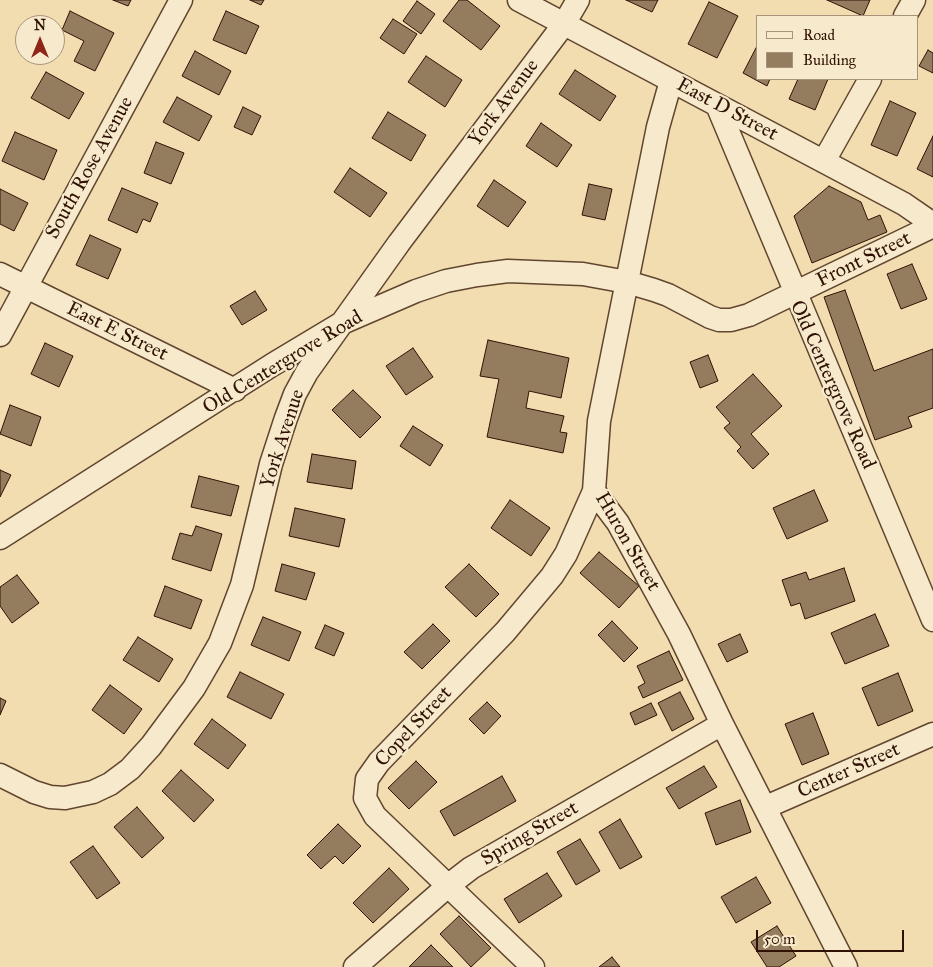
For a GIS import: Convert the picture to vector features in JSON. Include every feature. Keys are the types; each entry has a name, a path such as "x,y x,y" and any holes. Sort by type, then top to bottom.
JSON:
{"street":[{"name":"South Rose Avenue","path":"0,335 181,0"},
{"name":"East D Street","path":"519,0 904,204 933,225"},
{"name":"York Avenue","path":"0,775 34,792 50,797 65,798 93,792 110,784 130,769 151,746 194,688 220,643 242,585 271,464 295,394 307,372 400,243 564,24 578,0"},
{"path":"906,15 914,0"},
{"path":"824,162 869,80"},
{"name":"Huron Street","path":"671,81 658,127 599,421 594,490 618,523 678,634 846,967"},
{"path":"717,105 795,293"},
{"name":"Front Street","path":"795,293 933,225"},
{"name":"Old Centergrove Road","path":"0,538 342,323 416,291 446,281 508,271 569,273 601,276 627,282 668,295 700,313 719,320 741,318 795,293 933,620"},
{"name":"East E Street","path":"0,274 235,390"},
{"name":"Copel Street","path":"533,967 449,885 374,816 365,798 367,779 379,762 504,632 552,576 566,554 594,490"},
{"name":"Spring Street","path":"355,967 471,868 722,724"},
{"name":"Center Street","path":"766,807 933,734"}],"building":[{"path":"113,0 131,0 128,6"},
{"path":"250,0 264,0 261,5"},
{"path":"459,0 467,0 500,26 481,50 443,21"},
{"path":"626,0 658,0 652,12"},
{"path":"827,0 870,0 863,15"},
{"path":"417,1 435,14 421,34 403,21"},
{"path":"709,2 738,16 717,58 688,44"},
{"path":"70,11 114,33 95,71 74,61 84,41 65,32 65,23"},
{"path":"226,11 259,26 246,54 213,40"},
{"path":"393,19 417,34 404,54 380,38"},
{"path":"756,48 756,80 770,80 767,86 743,73"},
{"path":"928,50 933,53 933,73 919,66"},
{"path":"195,51 231,71 219,95 182,76"},
{"path":"426,56 462,80 445,107 408,82"},
{"path":"575,70 616,96 600,121 559,94"},
{"path":"46,72 84,93 69,119 31,98"},
{"path":"798,80 828,80 815,110 789,99"},
{"path":"177,97 212,116 199,141 163,122"},
{"path":"890,101 916,113 897,156 871,145"},
{"path":"243,107 261,116 252,135 234,127"},
{"path":"388,112 426,135 411,161 372,138"},
{"path":"541,123 572,145 557,167 526,146"},
{"path":"15,132 57,150 44,180 2,161"},
{"path":"933,136 933,177 917,169"},
{"path":"156,142 184,153 171,184 144,173"},
{"path":"350,168 387,193 370,217 334,192"},
{"path":"494,180 526,202 508,227 477,206"},
{"path":"589,184 612,189 605,220 582,215"},
{"path":"829,186 861,202 868,220 880,215 887,232 812,263 794,216"},
{"path":"122,188 158,203 150,222 143,219 137,233 108,220"},
{"path":"0,189 28,203 14,231 0,224"},
{"path":"90,235 121,249 108,279 76,265"},
{"path":"912,264 927,299 901,309 887,274"},
{"path":"845,290 874,371 933,349 933,408 908,417 912,427 875,440 824,297"},
{"path":"255,291 267,310 242,325 230,306"},
{"path":"488,340 569,358 561,398 529,391 526,408 564,416 560,432 567,433 563,453 487,437 499,379 480,376"},
{"path":"45,343 73,356 59,387 31,374"},
{"path":"413,348 433,377 406,395 386,366"},
{"path":"708,355 718,381 700,388 690,362"},
{"path":"753,374 782,406 751,434 769,454 753,469 737,451 741,447 724,428 730,423 716,407"},
{"path":"353,390 381,417 360,438 332,410"},
{"path":"10,405 41,417 31,446 0,434"},
{"path":"413,426 443,445 430,466 400,446"},
{"path":"312,454 356,461 352,489 307,482"},
{"path":"0,470 11,475 0,497"},
{"path":"199,476 239,486 231,516 191,507"},
{"path":"814,490 828,521 787,539 773,508"},
{"path":"510,500 550,528 531,556 491,528"},
{"path":"295,508 345,519 339,547 289,536"},
{"path":"196,526 222,534 211,571 172,559 180,533 192,536"},
{"path":"599,552 639,586 619,608 580,573"},
{"path":"282,564 315,573 306,600 275,591"},
{"path":"469,564 499,594 476,617 445,587"},
{"path":"844,568 855,601 805,619 800,603 791,606 782,580 806,572 809,580"},
{"path":"17,575 39,603 12,623 0,606 0,587"},
{"path":"165,586 202,600 191,629 154,616"},
{"path":"875,614 889,646 845,664 831,633"},
{"path":"263,617 301,632 289,661 251,645"},
{"path":"612,621 638,648 624,662 598,635"},
{"path":"433,624 450,641 422,669 404,652"},
{"path":"325,625 344,633 334,656 315,648"},
{"path":"740,634 748,652 727,662 718,644"},
{"path":"138,637 173,659 159,682 123,660"},
{"path":"669,651 683,680 643,698 638,687 645,683 637,666"},
{"path":"240,672 284,694 271,719 227,697"},
{"path":"898,673 913,711 878,726 862,688"},
{"path":"110,685 142,709 124,734 92,710"},
{"path":"680,692 694,719 672,731 658,703"},
{"path":"0,698 6,701 0,715"},
{"path":"487,702 501,716 484,734 469,719"},
{"path":"651,703 657,715 635,725 630,713"},
{"path":"813,713 829,754 802,765 785,724"},
{"path":"212,719 246,745 228,769 194,744"},
{"path":"416,761 437,782 409,809 388,788"},
{"path":"704,766 717,787 679,809 666,788"},
{"path":"181,770 214,800 194,822 162,791"},
{"path":"502,776 516,801 454,836 440,811"},
{"path":"740,800 751,832 716,845 705,813"},
{"path":"137,807 164,838 142,858 114,827"},
{"path":"620,819 642,857 620,869 599,832"},
{"path":"338,824 361,846 343,864 335,856 321,869 307,855"},
{"path":"580,839 600,871 576,885 557,852"},
{"path":"93,846 120,883 97,899 70,862"},
{"path":"389,868 409,889 373,923 353,903"},
{"path":"547,873 562,896 519,923 504,899"},
{"path":"756,877 771,903 736,923 721,897"},
{"path":"459,916 491,948 471,967 440,934"},
{"path":"777,926 796,956 779,967 767,967 751,942"},
{"path":"431,945 453,967 409,967"},
{"path":"612,957 620,967 599,967"}]}
